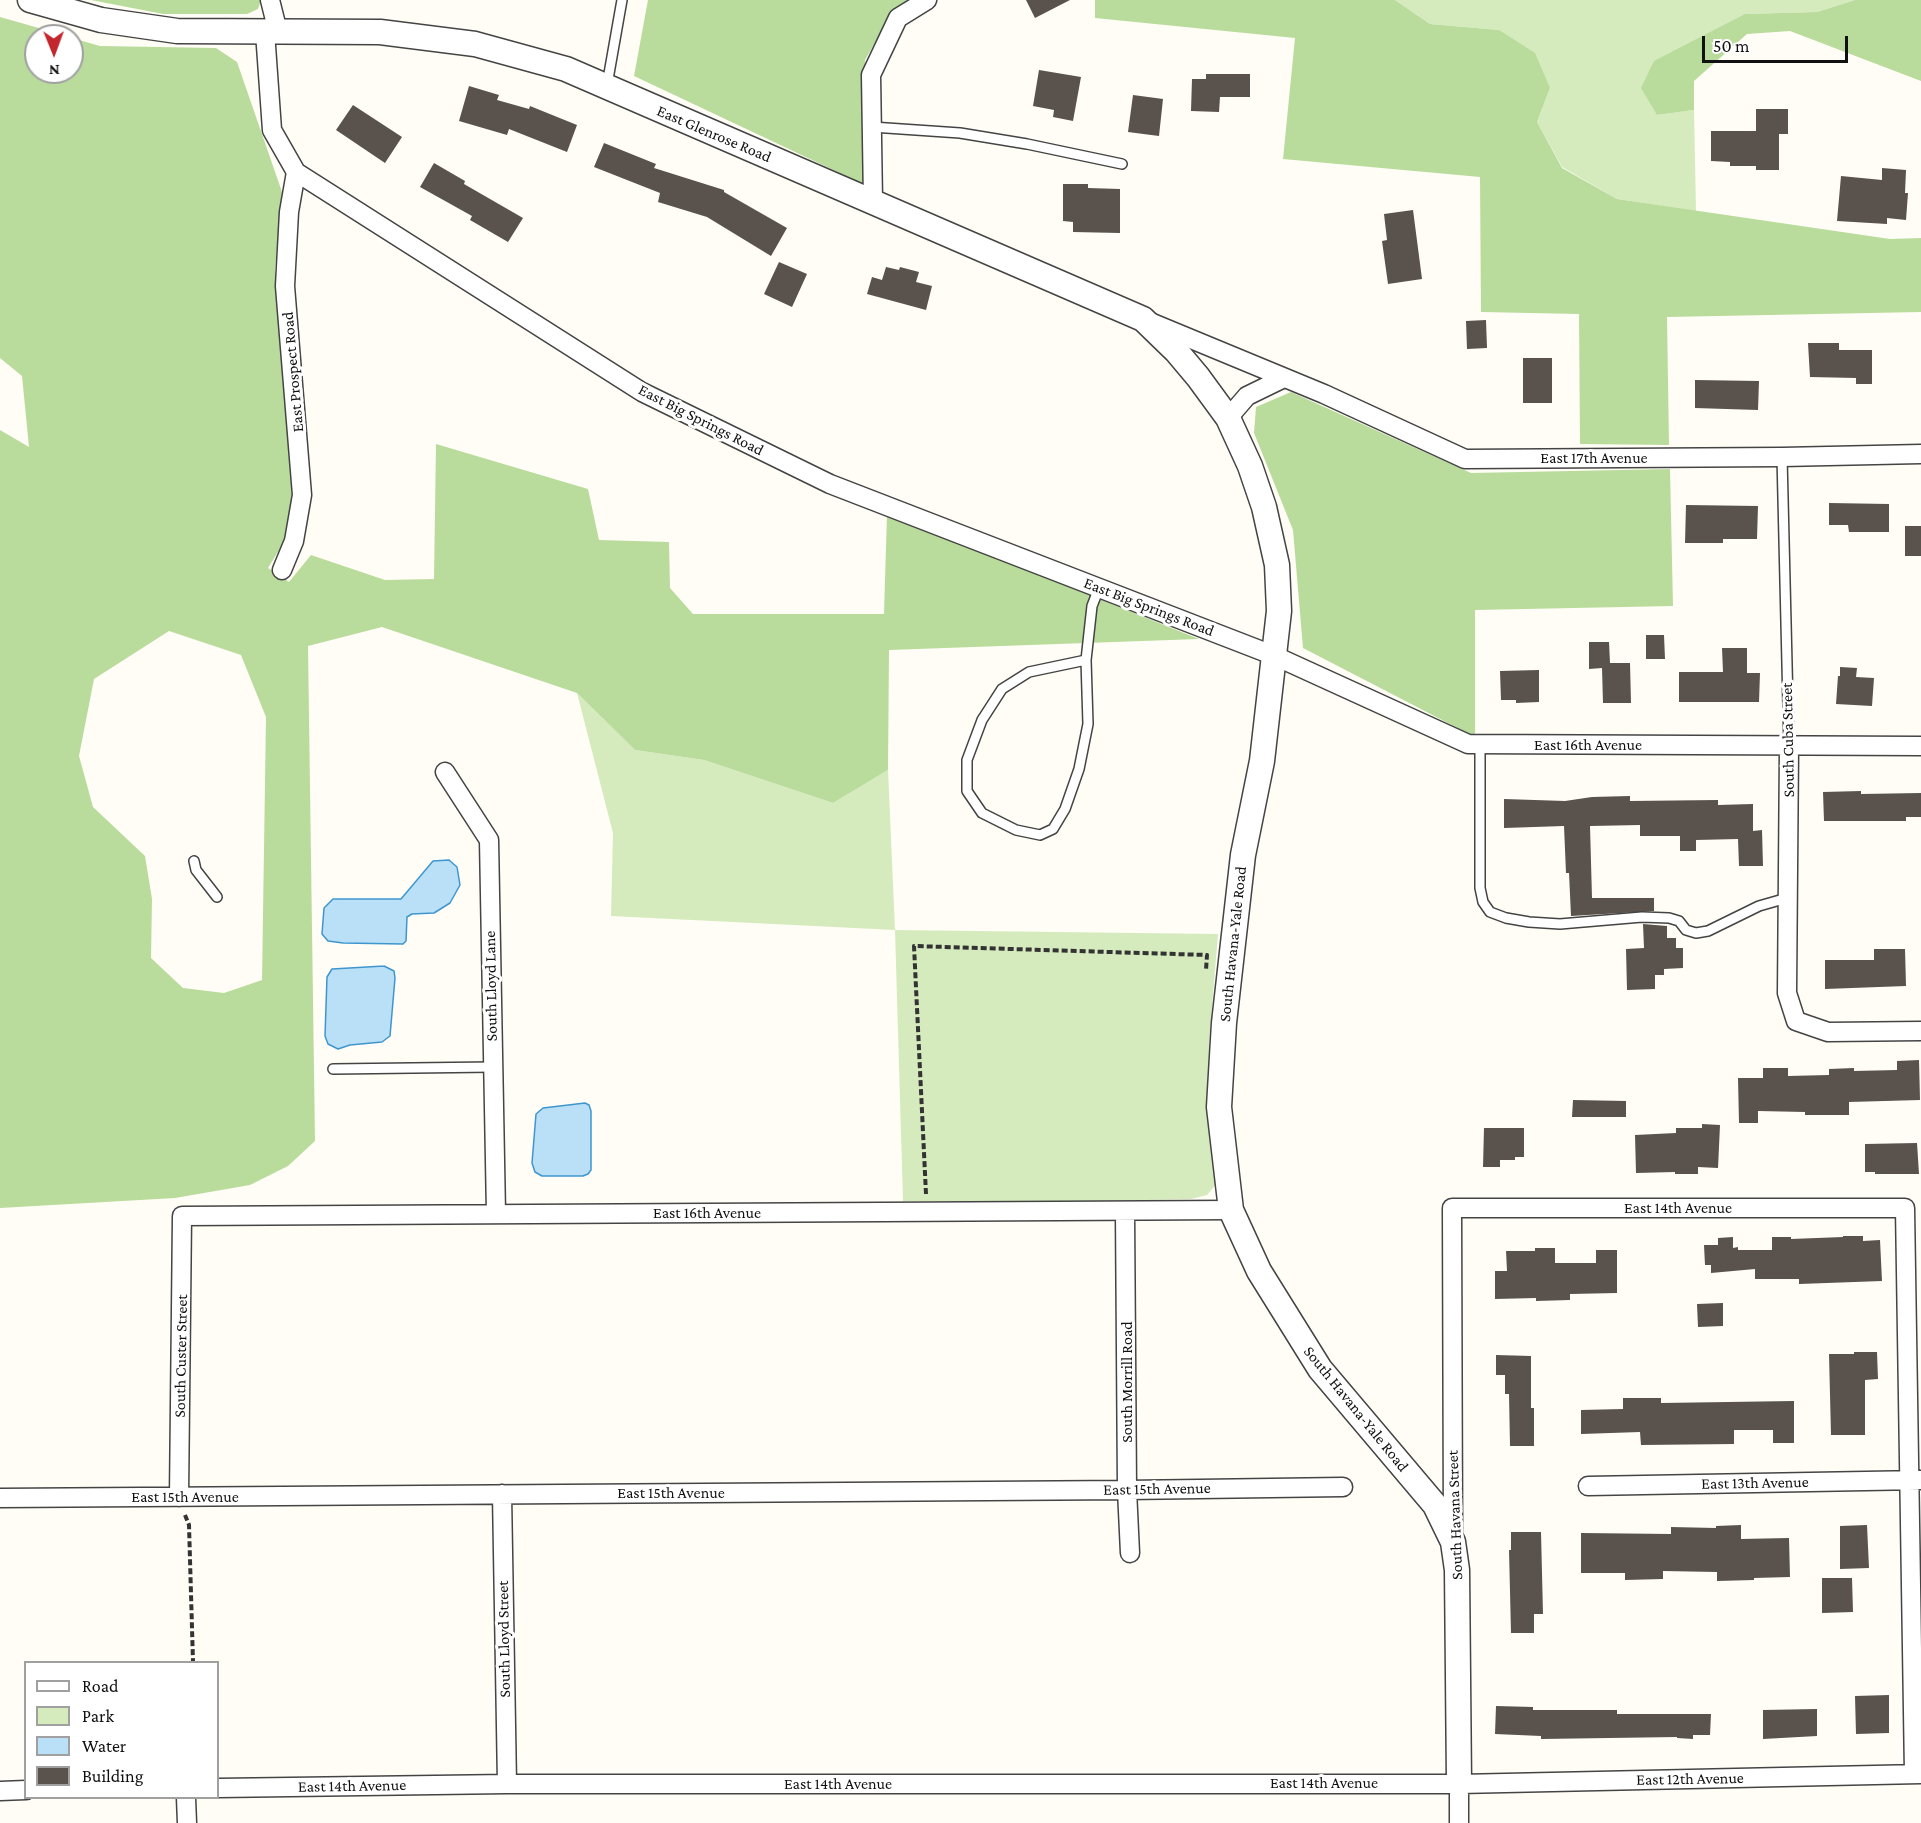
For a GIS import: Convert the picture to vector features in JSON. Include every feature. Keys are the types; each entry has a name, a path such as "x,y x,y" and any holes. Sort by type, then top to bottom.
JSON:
{"street":[{"name":"East Glenrose Road","path":"30,0 101,20 177,32 380,32 475,44 566,69 1143,319"},
{"path":"270,0 271,32"},
{"path":"873,202 871,75 898,18 927,0"},
{"name":"East Big Springs Road","path":"271,32 272,130 296,172 642,392 830,484 1275,656"},
{"name":"East Prospect Road","path":"282,570 294,541 302,495 285,286 289,212 296,172"},
{"name":"East 17th Avenue","path":"1143,319 1324,394 1465,459 1921,454"},
{"name":"South Havana-Yale Road","path":"1143,319 1177,352 1228,418 1250,466 1264,507 1277,565 1279,611 1275,656 1262,761 1243,855 1224,1023 1219,1107 1231,1210 1258,1271 1320,1369 1435,1505 1453,1542"},
{"path":"1228,418 1247,396 1284,378"},
{"name":"East 16th Avenue","path":"1275,656 1468,744 1921,746"},
{"name":"South Cuba Street","path":"1789,747 1786,993 1796,1021 1828,1032 1921,1031"},
{"name":"South Lloyd Lane","path":"445,772 489,840 496,1214"},
{"name":"East 14th Avenue","path":"1452,1208 1905,1208 1916,1480"},
{"name":"South Havana Street","path":"1452,1208 1453,1542 1457,1580 1459,1823"},
{"name":"East 16th Avenue","path":"182,1216 1231,1210"},
{"name":"South Morrill Road","path":"1125,1212 1130,1553"},
{"name":"South Custer Street","path":"179,1497 182,1216"},
{"path":"1916,1480 1918,1774"},
{"name":"East 13th Avenue","path":"1588,1486 1916,1480"},
{"name":"East 15th Avenue","path":"0,1498 1128,1490 1343,1486"},
{"name":"South Lloyd Street","path":"502,1494 507,1784"},
{"name":"East 12th Avenue","path":"1459,1784 1918,1774"},
{"name":"East 14th Avenue","path":"219,1788 507,1784 1459,1784"},
{"path":"0,1791 24,1790"},
{"path":"186,1799 187,1823"}],"lane":[{"path":"607,87 622,0"},
{"path":"872,127 960,133 1122,164"},
{"name":"South Cuba Street","path":"1782,457 1789,747"},
{"path":"1086,660 1029,672 1002,689 982,720 967,760 967,791 982,813 1016,830 1040,835 1053,830 1065,809 1079,769 1088,724 1086,660 1092,606 1099,588"},
{"path":"1480,744 1480,888 1483,902 1490,912 1517,920 1560,924 1642,917 1669,918 1678,921 1686,930 1696,933 1708,931 1759,906 1787,898"},
{"path":"194,861 196,870 217,897"},
{"path":"333,1069 493,1067"}],"path":[{"path":"927,1212 914,946 1207,955 1206,976"},
{"path":"179,1497 189,1525 193,1661"}],"green space":[{"path":"91,0 261,0 258,9 247,14 163,14"},
{"path":"648,0 911,0 893,11 865,60 863,184 634,76"},
{"path":"1095,0 1395,0 1430,24 1499,30 1535,53 1550,88 1537,122 1562,168 1617,199 1890,239 1921,238 1921,312 1667,317 1669,445 1580,444 1579,314 1481,312 1480,177 1283,159 1295,38 1095,18"},
{"path":"1395,0 1855,0 1817,12 1745,14 1657,115 1694,110 1696,211 1617,199 1562,167 1537,122 1550,88 1499,30 1430,24"},
{"path":"1855,0 1921,0 1921,81 1790,31 1747,34 1694,81 1694,110 1657,115 1641,88 1654,61 1745,14 1817,12"},
{"path":"0,17 25,24 24,84 84,84 84,41 100,46 216,48 237,62 282,192 275,270 292,470 292,516 284,542 268,568 289,582 311,555 385,580 434,579 436,444 588,489 599,540 669,542 670,588 693,614 884,614 887,514 1199,639 889,650 888,770 833,803 704,760 635,750 577,693 382,627 308,646 315,1141 288,1166 250,1185 175,1198 0,1208 0,430 29,447 22,376 0,358","holes":["169,631 241,655 266,717 262,980 224,993 183,988 151,958 152,899 145,856 93,807 79,756 94,679"]},
{"path":"1291,392 1471,473 1670,469 1673,606 1475,610 1475,737 1303,648 1293,530 1254,433 1256,407"},
{"path":"577,693 635,750 704,760 833,803 888,770 895,930 611,916 613,833"},
{"path":"895,930 1218,934 1209,1043 1218,1182 1207,1195 1191,1199 1059,1202 903,1201"}],"water":[{"path":"449,860 457,867 460,885 450,903 434,913 412,914 407,917 406,941 403,944 343,943 328,941 322,934 324,908 333,899 401,899 433,861"},
{"path":"384,966 394,971 395,978 390,1036 382,1042 350,1045 338,1049 328,1044 325,1036 327,977 332,969"},
{"path":"585,1103 589,1105 591,1111 591,1170 583,1176 542,1176 535,1172 532,1163 536,1114 543,1108"}],"building":[{"path":"1026,0 1070,0 1035,18"},
{"path":"1039,70 1081,77 1073,121 1053,117 1054,110 1033,106"},
{"path":"1206,74 1250,74 1250,97 1220,97 1219,112 1191,111 1192,79 1206,79"},
{"path":"469,86 499,95 497,100 529,109 530,106 577,125 567,152 509,129 507,135 459,121"},
{"path":"1133,95 1163,99 1159,136 1128,132"},
{"path":"353,105 402,137 385,163 336,130"},
{"path":"1756,109 1788,109 1788,134 1779,134 1779,170 1756,170 1756,166 1730,166 1730,162 1711,161 1711,131 1756,131"},
{"path":"604,143 656,164 654,168 724,190 787,228 771,256 707,217 658,202 660,193 594,167"},
{"path":"434,163 465,181 464,184 523,218 508,242 470,220 472,216 420,187"},
{"path":"1882,168 1906,170 1905,193 1908,193 1906,220 1887,218 1887,224 1837,221 1841,176 1882,180"},
{"path":"1063,184 1088,184 1088,188 1120,189 1120,233 1073,232 1073,222 1063,221"},
{"path":"1413,210 1422,279 1388,284 1382,241 1387,240 1384,214"},
{"path":"779,262 807,274 792,307 764,294"},
{"path":"886,267 899,270 900,267 919,272 916,282 932,286 926,310 867,294 872,277 882,280"},
{"path":"1486,320 1487,348 1467,349 1466,321"},
{"path":"1808,343 1839,343 1839,350 1872,350 1872,384 1856,384 1856,378 1810,377"},
{"path":"1523,358 1552,358 1552,403 1523,403"},
{"path":"1695,380 1759,381 1758,410 1695,408"},
{"path":"1829,503 1889,504 1889,532 1849,532 1848,525 1829,525"},
{"path":"1686,505 1758,506 1757,539 1723,539 1723,543 1685,543"},
{"path":"1905,526 1921,526 1921,556 1905,556"},
{"path":"1646,635 1664,635 1665,659 1646,659"},
{"path":"1589,642 1609,642 1610,663 1630,663 1631,703 1603,703 1602,668 1589,669"},
{"path":"1722,648 1747,648 1747,673 1760,673 1759,702 1679,702 1679,672 1723,672"},
{"path":"1840,667 1857,668 1856,677 1874,678 1872,706 1836,704"},
{"path":"1539,670 1539,702 1516,703 1516,700 1501,700 1500,671"},
{"path":"1861,791 1861,794 1921,793 1921,817 1906,817 1906,821 1824,821 1823,792"},
{"path":"1630,796 1630,801 1718,800 1718,805 1753,804 1753,831 1762,830 1763,866 1739,866 1738,839 1696,840 1696,851 1680,851 1680,836 1640,836 1640,825 1590,826 1592,898 1654,898 1654,911 1571,916 1564,826 1504,828 1504,799 1565,801 1592,797"},
{"path":"1643,924 1667,926 1667,938 1676,938 1676,948 1683,948 1683,968 1664,969 1664,975 1655,975 1655,989 1627,990 1626,949 1644,948"},
{"path":"1874,949 1905,949 1906,986 1825,989 1825,960 1874,960"},
{"path":"1919,1060 1920,1100 1849,1102 1849,1115 1805,1115 1805,1112 1758,1111 1758,1123 1739,1123 1738,1078 1763,1078 1763,1068 1788,1068 1788,1076 1829,1075 1829,1069 1897,1070 1897,1061"},
{"path":"1573,1100 1626,1101 1626,1117 1572,1117"},
{"path":"1702,1124 1720,1125 1718,1168 1698,1167 1698,1174 1636,1173 1635,1135 1676,1133 1676,1128 1702,1128"},
{"path":"1484,1128 1524,1128 1524,1157 1515,1157 1515,1160 1500,1160 1500,1167 1483,1167"},
{"path":"1917,1143 1919,1174 1865,1172 1865,1144"},
{"path":"1863,1236 1863,1241 1880,1240 1882,1281 1799,1284 1799,1279 1755,1279 1755,1269 1711,1273 1711,1265 1705,1265 1704,1245 1718,1245 1718,1238 1733,1237 1733,1248 1738,1247 1738,1250 1772,1250 1772,1237 1791,1237 1791,1239"},
{"path":"1535,1248 1555,1248 1555,1263 1596,1263 1596,1250 1617,1250 1617,1293 1570,1294 1570,1300 1495,1299 1495,1271 1507,1271 1506,1251 1535,1251"},
{"path":"1723,1303 1723,1326 1698,1327 1697,1304"},
{"path":"1854,1352 1877,1352 1878,1379 1865,1380 1865,1435 1831,1435 1829,1354 1854,1354"},
{"path":"1496,1355 1531,1356 1534,1446 1510,1446 1509,1394 1505,1394 1505,1375 1496,1375"},
{"path":"1623,1398 1661,1398 1661,1403 1794,1401 1794,1443 1773,1443 1773,1430 1734,1430 1734,1444 1641,1445 1640,1432 1581,1434 1581,1410 1623,1409"},
{"path":"1741,1525 1741,1539 1789,1538 1790,1577 1717,1581 1717,1572 1663,1571 1663,1579 1625,1580 1625,1573 1581,1573 1581,1533 1671,1534 1671,1527 1716,1528 1716,1526"},
{"path":"1867,1525 1869,1568 1840,1569 1840,1526"},
{"path":"1511,1532 1541,1532 1543,1614 1534,1614 1534,1633 1511,1633 1509,1550 1511,1550"},
{"path":"1822,1578 1852,1578 1853,1612 1822,1613"},
{"path":"1889,1695 1889,1733 1856,1734 1855,1696"},
{"path":"1496,1706 1533,1707 1533,1710 1617,1710 1617,1714 1711,1714 1710,1735 1693,1735 1693,1739 1677,1737 1541,1739 1541,1736 1495,1734"},
{"path":"1817,1709 1817,1736 1763,1739 1763,1710"}]}
